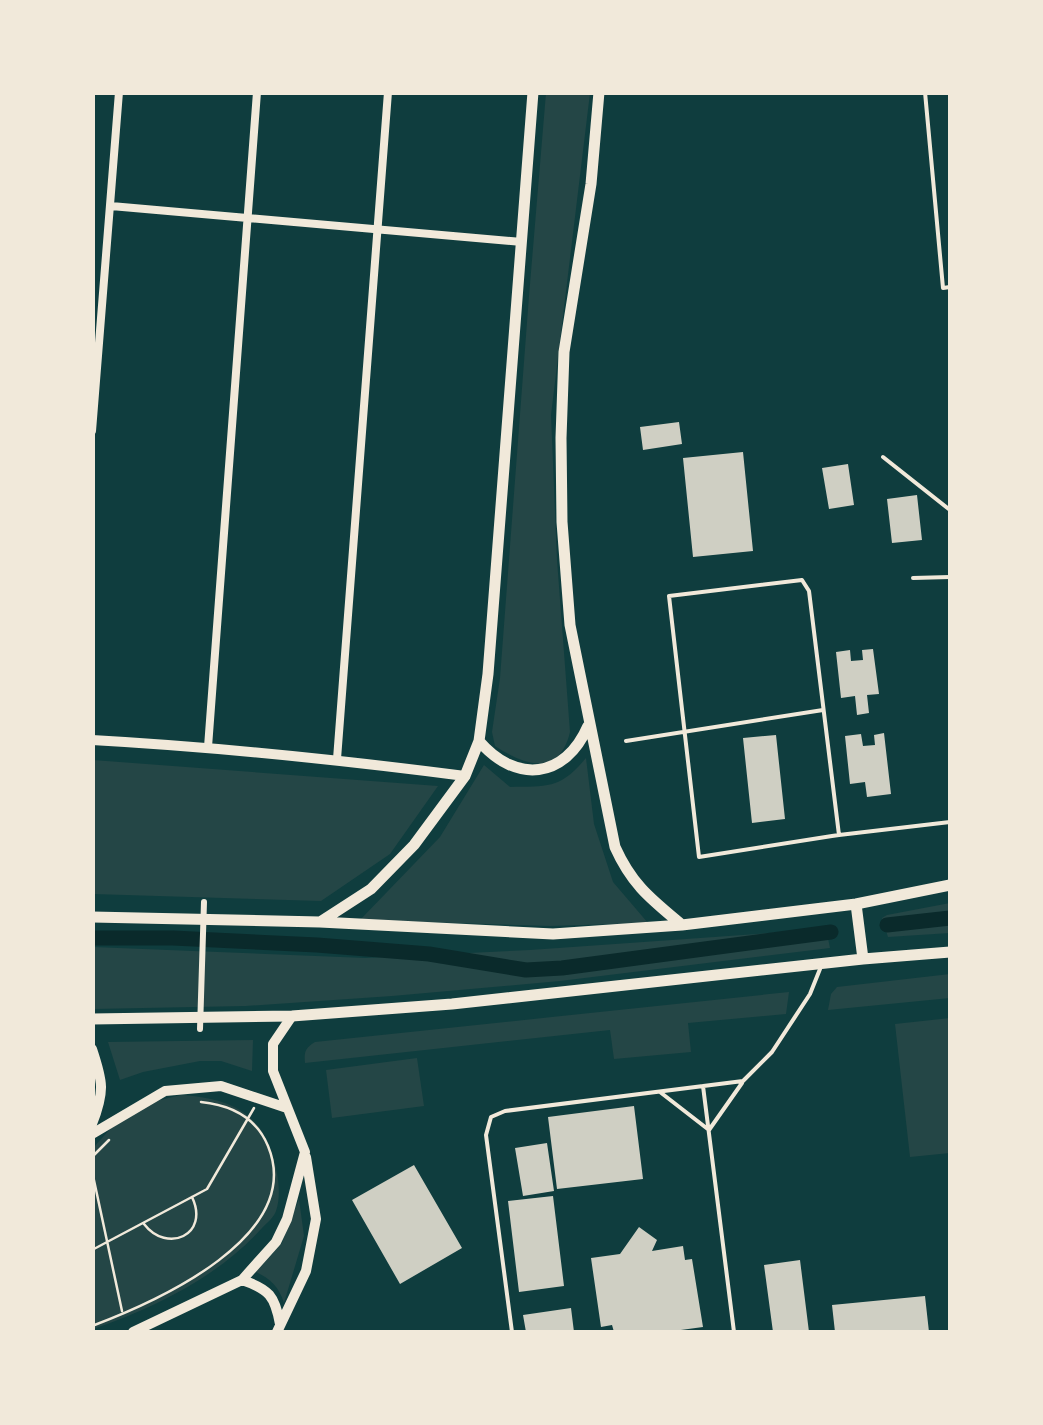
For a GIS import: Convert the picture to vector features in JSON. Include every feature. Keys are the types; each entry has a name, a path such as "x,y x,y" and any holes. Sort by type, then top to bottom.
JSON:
{"main road":[{"path":"320,922 371,888 414,845 466,776 479,740 488,674 533,92"},
{"path":"599,92 591,184 564,352 562,522 570,625 615,846 626,871 643,892 682,925"},
{"path":"479,740 492,756 509,766 548,768 566,759 580,744 588,726"},
{"path":"92,916 554,934 682,925 856,904 950,885"},
{"path":"856,904 863,959"},
{"path":"92,1019 292,1016 452,1004 950,952"}],"street":[{"path":"92,430 119,92"},
{"path":"208,746 257,92"},
{"path":"337,759 388,92"},
{"path":"110,206 522,242"},
{"path":"92,740 208,746 466,776"},
{"path":"200,1029 204,902"},
{"path":"279,1328 306,1270 316,1219 305,1152 273,1071 273,1044 292,1016"},
{"path":"92,1048 102,1078 102,1100 92,1124"},
{"path":"92,1134 165,1091 222,1086 287,1108"},
{"path":"133,1332 242,1280 276,1242 287,1219 305,1152"},
{"path":"242,1280 263,1287 276,1303 279,1328"},
{"path":"156,1332 161,1318"}],"lane":[{"path":"925,92 943,288 950,287"},
{"path":"883,457 950,510"},
{"path":"913,578 950,577"},
{"path":"839,835 808,591 802,580 669,596 699,857 950,822"},
{"path":"626,741 824,710"},
{"path":"709,1130 743,1081 772,1052 810,994 822,963"},
{"path":"512,1332 486,1135 491,1117 504,1111 743,1081"},
{"path":"704,1086 734,1332"},
{"path":"660,1092 709,1130"}],"path":[{"path":"92,1250 208,1189 260,1098"},
{"path":"92,1326 202,1272 243,1240 260,1219 271,1196 275,1173 259,1129 239,1112 192,1101"},
{"path":"92,1157 109,1140"},
{"path":"92,1171 123,1314"},
{"path":"143,1223 160,1238 176,1239 188,1234 196,1224 198,1212 192,1197"}],"shaded area":[{"path":"546,93 590,93 551,415 570,732 558,756 539,763 517,758 495,746 492,732 500,678"},
{"path":"586,758 594,824 613,882 648,923 550,926 360,920 440,837 484,765 510,787 535,786 561,781"},
{"path":"93,760 438,786 390,854 321,901 93,894"},
{"path":"950,903 950,933 888,937 882,918 887,915"},
{"path":"826,929 830,948 560,981 245,1006 93,1009 93,947 365,958"},
{"path":"950,974 950,998 828,1010 831,994 837,987"},
{"path":"789,992 786,1014 688,1023 691,1052 614,1059 610,1030 305,1063 306,1051 315,1042"},
{"path":"950,1018 950,1153 910,1157 895,1024"},
{"path":"253,1040 252,1071 221,1061 200,1061 120,1080 108,1042"},
{"path":"417,1058 424,1106 332,1118 326,1070"},
{"path":"181,1095 233,1106 254,1121 262,1131 276,1168 276,1211 245,1246 205,1276 162,1301 93,1329 93,1148 111,1128 156,1101"},
{"path":"299,1199 304,1236 284,1303 274,1284 256,1272 282,1243"}],"building":[{"path":"679,422 682,444 643,450 640,427"},
{"path":"743,452 753,551 693,557 683,458"},
{"path":"848,464 854,505 829,509 822,468"},
{"path":"917,495 922,540 892,543 887,499"},
{"path":"873,649 879,694 867,695 869,713 857,715 855,696 841,698 836,652 850,650 851,661 863,660 862,650"},
{"path":"884,733 891,794 867,797 865,782 850,784 845,736 861,734 863,746 875,745 874,735"},
{"path":"776,735 785,819 752,823 743,738"},
{"path":"634,1106 643,1179 557,1189 548,1117"},
{"path":"547,1143 554,1191 523,1196 515,1148"},
{"path":"414,1165 462,1248 400,1284 352,1200"},
{"path":"553,1196 564,1286 519,1292 508,1201"},
{"path":"639,1227 657,1240 652,1251 683,1246 685,1260 692,1259 703,1327 614,1332 612,1325 601,1327 591,1258 620,1254"},
{"path":"800,1260 809,1332 773,1332 764,1265"},
{"path":"925,1296 929,1332 835,1332 832,1305"},
{"path":"571,1308 574,1332 526,1332 523,1315"}],"waterway":[{"path":"887,925 950,918"},
{"path":"92,938 317,945 429,954 526,970 831,932"}]}
